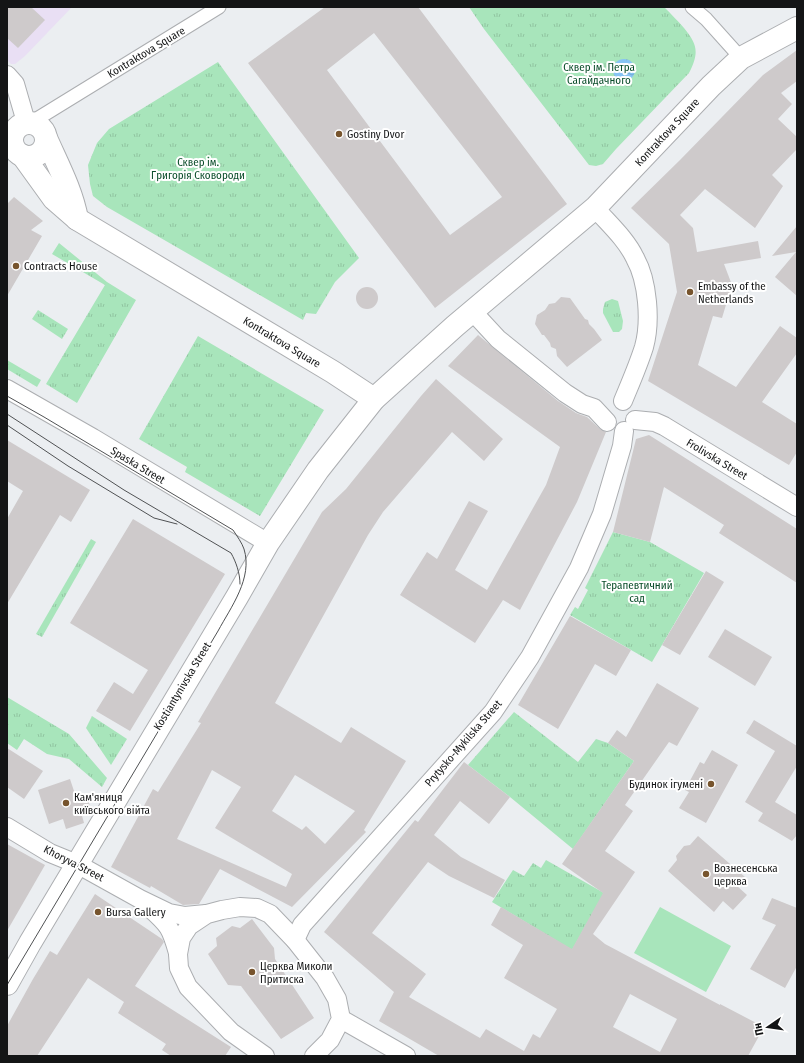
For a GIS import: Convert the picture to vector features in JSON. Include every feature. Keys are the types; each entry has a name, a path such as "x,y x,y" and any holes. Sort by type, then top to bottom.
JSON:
{"street":[{"name":"Kontraktova Square","path":"35,128 219,7"},
{"path":"692,7 706,19 741,58"},
{"name":"Kontraktova Square","path":"15,153 54,199 77,219 333,372 374,399 595,208 711,86 741,58 797,28"},
{"path":"7,75 14,84 35,128 44,149 34,156 15,153 12,137 16,127 35,128"},
{"path":"35,128 64,176 75,208 77,219"},
{"path":"595,208 627,245 636,258 643,276 647,301 647,326 644,346 608,409"},
{"path":"473,312 498,339 564,393 582,404 608,409 632,407 635,413 629,425"},
{"name":"Spaska Street","path":"7,389 87,434 268,543"},
{"name":"Kostiantynivska Street","path":"7,984 268,543 318,470 374,399"},
{"name":"Frolivska Street","path":"608,409 614,430 629,425 655,422 797,507"},
{"name":"Prytysko-Mykilska Street","path":"295,940 302,925 493,712 530,657 579,568 602,514 629,425"},
{"name":"Khoryva Street","path":"7,827 50,853 77,864 140,899 169,913 185,916 207,914"},
{"name":"Khoryva Street","path":"140,899 164,920 172,932 178,954 179,968 188,987 231,1032 265,1056"},
{"path":"178,954 181,938 189,926 207,914 240,907 257,908 270,914 295,940 325,978 337,998 341,1019 330,1040 314,1056"},
{"path":"341,1019 406,1056"}],"shaded area":[{"path":"7,7 72,7 25,56 15,64 11,64 7,60"}],"green space":[{"name":"Сквер ім. Петра Сагайдачного","path":"469,7 664,7 689,34 696,49 696,54 689,73 603,164 596,166 589,165 484,29"},
{"name":"Сквер ім. Григорія Сковороди","path":"218,62 359,258 335,282 316,314 306,313 303,320 107,207 93,196 88,165 97,143 109,129"},
{"path":"59,243 107,282 136,300 77,403 46,384 105,285 52,254"},
{"path":"612,299 618,301 623,321 622,329 619,332 613,332 603,313 605,302"},
{"path":"38,310 68,329 62,339 32,319"},
{"path":"198,336 324,410 260,516 185,472 187,467 139,439"},
{"path":"7,360 41,380 37,387 7,369"},
{"name":"Терапевтичний сад","path":"613,532 650,542 704,573 652,662 570,615 575,607 578,609 588,590 585,588"},
{"path":"91,539 96,542 42,637 36,634"},
{"path":"7,697 69,734 107,778 102,787 69,759 47,754 24,739 17,750 7,743"},
{"path":"514,712 578,762 596,739 608,743 634,761 573,849 510,797 468,765"},
{"path":"92,716 127,739 111,765 86,728"},
{"path":"546,860 604,893 572,950 492,902 513,870 524,876 533,863 541,868"},
{"path":"660,907 731,946 706,992 634,953"}],"water":[{"path":"624,59 632,62 635,70 632,78 624,81 616,78 613,70 616,62"}],"building":[{"path":"7,7 31,7 45,20 18,48 7,38"},
{"name":"Gostiny Dvor","path":"325,7 418,7 567,204 435,308 248,63","holes":["374,33 502,197 450,235 327,70"]},
{"path":"797,50 797,81 781,93 792,104 778,119 797,137 797,149 772,175 783,186 755,228 705,189 680,215 693,228 697,252 758,241 761,258 724,264 732,285 722,318 713,316 698,365 736,387 780,326 797,338 797,353 762,402 797,424 797,452 789,465 648,381 677,292 669,244 631,208 763,75"},
{"name":"Contracts House","path":"14,197 43,221 31,230 42,236 7,296 7,204"},
{"path":"797,226 797,296 775,277 796,252 772,256"},
{"path":"367,287 375,290 378,298 375,306 367,309 359,306 356,298 359,290"},
{"path":"561,297 570,298 602,340 567,367 557,356 556,349 551,347 550,343 544,335 542,335 535,324 537,315 545,310 549,304 555,303"},
{"path":"478,335 558,401 576,413 587,417 600,429 606,432 577,502 520,610 503,600 475,643 400,595 427,552 437,559 469,501 488,511 455,570 487,590 546,485 560,447 448,366"},
{"path":"436,379 503,439 484,461 452,432 383,512 368,535 275,703 341,743 351,727 406,761 364,830 366,832 292,907 220,869 199,904 183,905 151,886 150,888 111,867 153,789 158,792 201,723 198,722 322,512 346,489","holes":["212,770 241,787 215,828 292,874 286,887 177,839","295,775 355,811 325,844 306,826 302,830 272,811"]},
{"path":"649,435 797,529 797,583 719,533 724,525 664,487 650,542 613,532 636,439"},
{"path":"7,440 90,490 71,522 60,515 7,604 7,519 23,491 7,481"},
{"path":"133,519 225,574 130,731 96,711 114,682 133,694 148,670 70,623"},
{"path":"706,571 724,582 680,655 662,645"},
{"path":"570,616 631,650 616,676 595,664 558,729 518,705"},
{"path":"725,629 772,657 755,686 708,657"},
{"path":"657,683 699,708 677,746 669,742 625,805 633,811 605,851 635,872 593,934 605,944 764,1027 748,1056 439,1056 379,1021 394,992 324,932 415,820 418,822 464,762 510,797 489,824 460,801 434,835 461,857 505,880 494,898 449,876 428,862 372,933 426,974 409,997 480,1038 486,1029 524,1051 533,1034 540,1038 557,1009 504,978 523,945 491,925 501,907 572,949 603,893 562,864 634,761 608,743 617,730 626,737","holes":["630,994 677,1019 660,1052 613,1027"]},
{"path":"754,720 797,746 797,766 775,802 797,815 797,835 792,841 758,821 763,813 745,802 775,751 746,733"},
{"path":"7,748 43,771 24,799 7,787"},
{"name":"Будинок ігумені","path":"712,750 738,765 706,823 679,808 689,792 685,790 700,762 704,764"},
{"name":"Кам'яниця київського війта","path":"70,779 76,797 86,794 91,809 81,812 84,823 66,829 63,819 49,824 38,790"},
{"name":"Вознесенська церква","path":"698,836 745,877 737,886 747,895 733,910 723,901 714,912 668,871 677,860 676,856 684,846 690,845"},
{"path":"7,844 45,865 7,931"},
{"path":"95,894 162,939 164,942 135,986 231,1047 225,1056 171,1056 162,1050 166,1044 118,1013 124,1002 88,978 37,1056 7,1056 7,1026 50,951 57,955"},
{"path":"772,898 797,908 797,966 785,988 750,969 776,925 762,919"},
{"name":"Церква Миколи Притиска","path":"252,919 274,948 275,959 314,1018 281,1039 241,986 228,985 208,954 217,946 216,938 232,926 240,928"}],"tram line":[{"path":"7,396 233,530 244,549 246,560 246,571 243,581 229,612 7,985"},
{"path":"7,414 124,490 231,553 235,560 240,584"},
{"path":"7,425 68,466 154,518 177,524"}],"place":[{"name":"Gostiny Dvor","path":"339,134"},
{"name":"Contracts House","path":"16,266"},
{"name":"Embassy of the Netherlands","path":"690,292"},
{"name":"Будинок ігумені","path":"711,784"},
{"name":"Кам'яниця київського війта","path":"66,803"},
{"name":"Вознесенська церква","path":"706,874"},
{"name":"Bursa Gallery","path":"98,912"},
{"name":"Церква Миколи Притиска","path":"252,972"}]}
